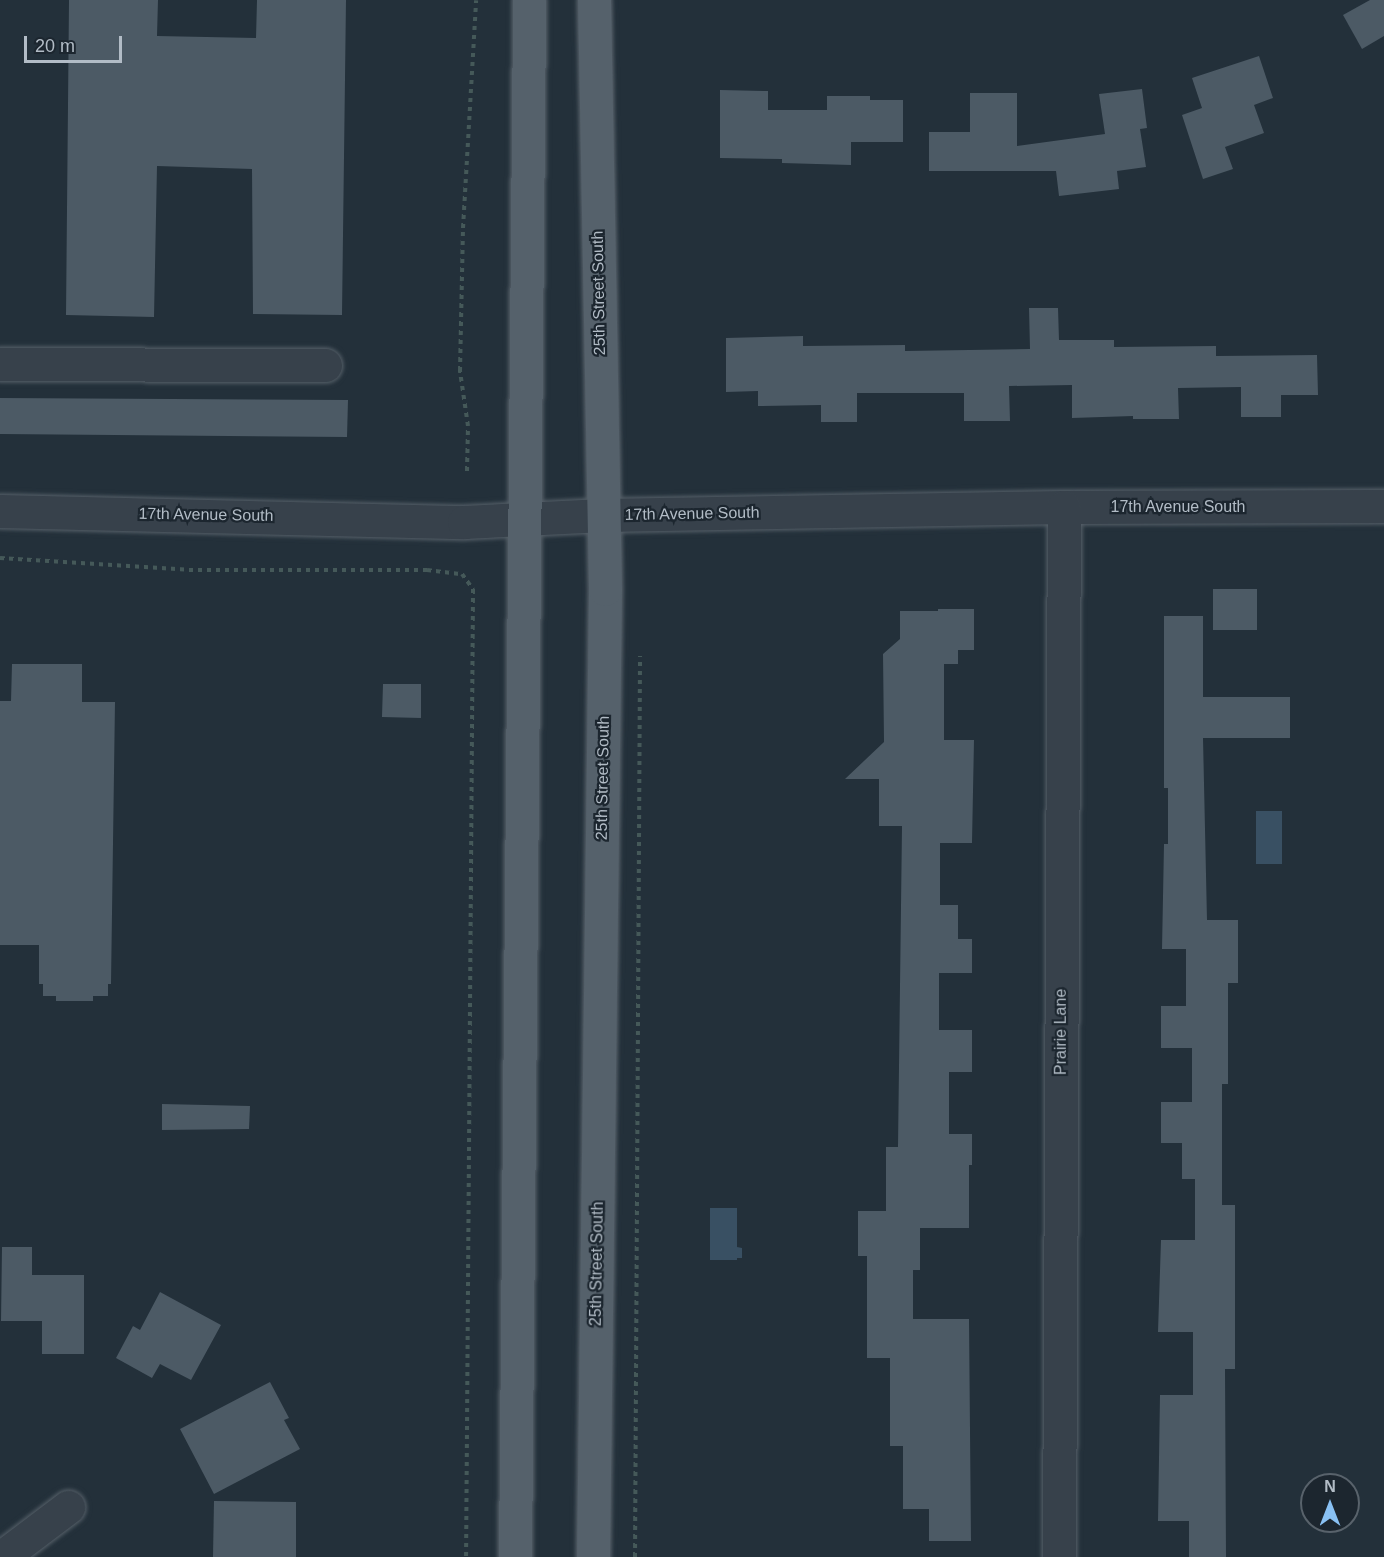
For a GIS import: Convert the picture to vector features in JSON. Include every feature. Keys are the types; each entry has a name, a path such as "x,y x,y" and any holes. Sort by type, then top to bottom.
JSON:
{"main road":[{"path":"515,1557 529,0"},
{"name":"25th Street South","path":"593,1557 605,589 594,0"}],"street":[{"path":"0,364 325,365"},
{"name":"17th Avenue South","path":"0,512 464,522 523,521 603,515 1064,507 1384,506"},
{"name":"Prairie Lane","path":"1059,1557 1064,507"},
{"path":"2,1557 68,1507"}],"path":[{"path":"467,471 468,426 460,371 463,228 476,0"},
{"path":"0,558 189,570 427,570 462,574 473,589 466,1557"},
{"path":"634,1557 640,648"}],"water":[{"path":"1256,811 1282,811 1282,864 1256,864"},
{"path":"710,1208 737,1208 737,1247 742,1248 742,1258 710,1260"}],"building":[{"path":"69,0 158,0 157,36 256,38 257,0 346,0 342,315 253,314 252,169 157,166 154,317 66,315"},
{"path":"1370,0 1384,0 1384,36 1362,49 1343,15"},
{"path":"1259,56 1273,98 1254,105 1264,133 1225,147 1233,169 1203,179 1182,115 1202,108 1192,78"},
{"path":"1142,89 1147,128 1140,129 1146,167 1117,171 1119,189 1059,196 1056,171 929,171 929,132 970,132 970,93 1017,93 1017,146 1105,134 1099,94"},
{"path":"720,90 768,91 768,110 827,110 827,96 870,96 870,100 903,100 903,142 851,142 851,165 782,163 782,159 720,158"},
{"path":"1029,308 1058,308 1059,340 1114,340 1114,347 1216,346 1216,356 1317,355 1318,395 1281,395 1281,417 1241,417 1241,387 1178,388 1179,419 1133,419 1133,416 1072,418 1072,385 1009,386 1010,421 964,421 964,393 857,393 857,422 821,422 821,405 758,406 758,391 726,392 726,338 803,336 803,346 905,345 905,351 1030,349"},
{"path":"0,398 348,400 347,437 0,434"},
{"path":"1213,589 1257,589 1257,630 1213,630"},
{"path":"938,609 974,609 974,650 958,650 958,664 944,664 944,740 974,740 972,843 940,843 940,905 958,905 958,939 972,939 972,973 939,973 939,1030 972,1030 972,1072 949,1072 949,1134 972,1134 972,1165 969,1165 969,1228 920,1228 920,1270 913,1270 913,1319 969,1319 971,1541 929,1541 929,1509 903,1509 903,1446 890,1446 890,1358 867,1358 867,1256 858,1256 858,1211 886,1211 886,1147 898,1147 902,826 879,826 879,779 845,779 884,742 883,654 900,639 900,611 938,611"},
{"path":"1164,616 1203,616 1203,697 1290,697 1290,738 1203,738 1207,920 1238,920 1238,983 1228,983 1228,1084 1222,1084 1222,1205 1235,1205 1235,1369 1225,1369 1226,1557 1189,1557 1189,1521 1158,1521 1160,1395 1193,1395 1193,1332 1158,1332 1161,1240 1195,1240 1195,1179 1182,1179 1182,1143 1161,1143 1161,1102 1192,1102 1192,1048 1161,1048 1161,1006 1186,1006 1186,949 1162,949 1164,844 1168,844 1168,788 1164,788"},
{"path":"12,664 82,664 82,702 115,702 111,984 108,984 108,996 93,996 93,1001 56,1001 56,996 43,996 43,984 39,984 39,945 0,945 0,701 11,701"},
{"path":"383,684 421,684 421,718 382,717"},
{"path":"162,1104 250,1106 249,1129 162,1130"},
{"path":"2,1247 32,1247 32,1275 84,1275 84,1354 42,1354 42,1321 1,1321"},
{"path":"160,1292 221,1325 191,1380 160,1364 152,1378 116,1358 133,1326 140,1330"},
{"path":"270,1382 289,1418 284,1420 300,1449 214,1494 180,1429"},
{"path":"214,1501 296,1502 296,1557 213,1557"}]}
